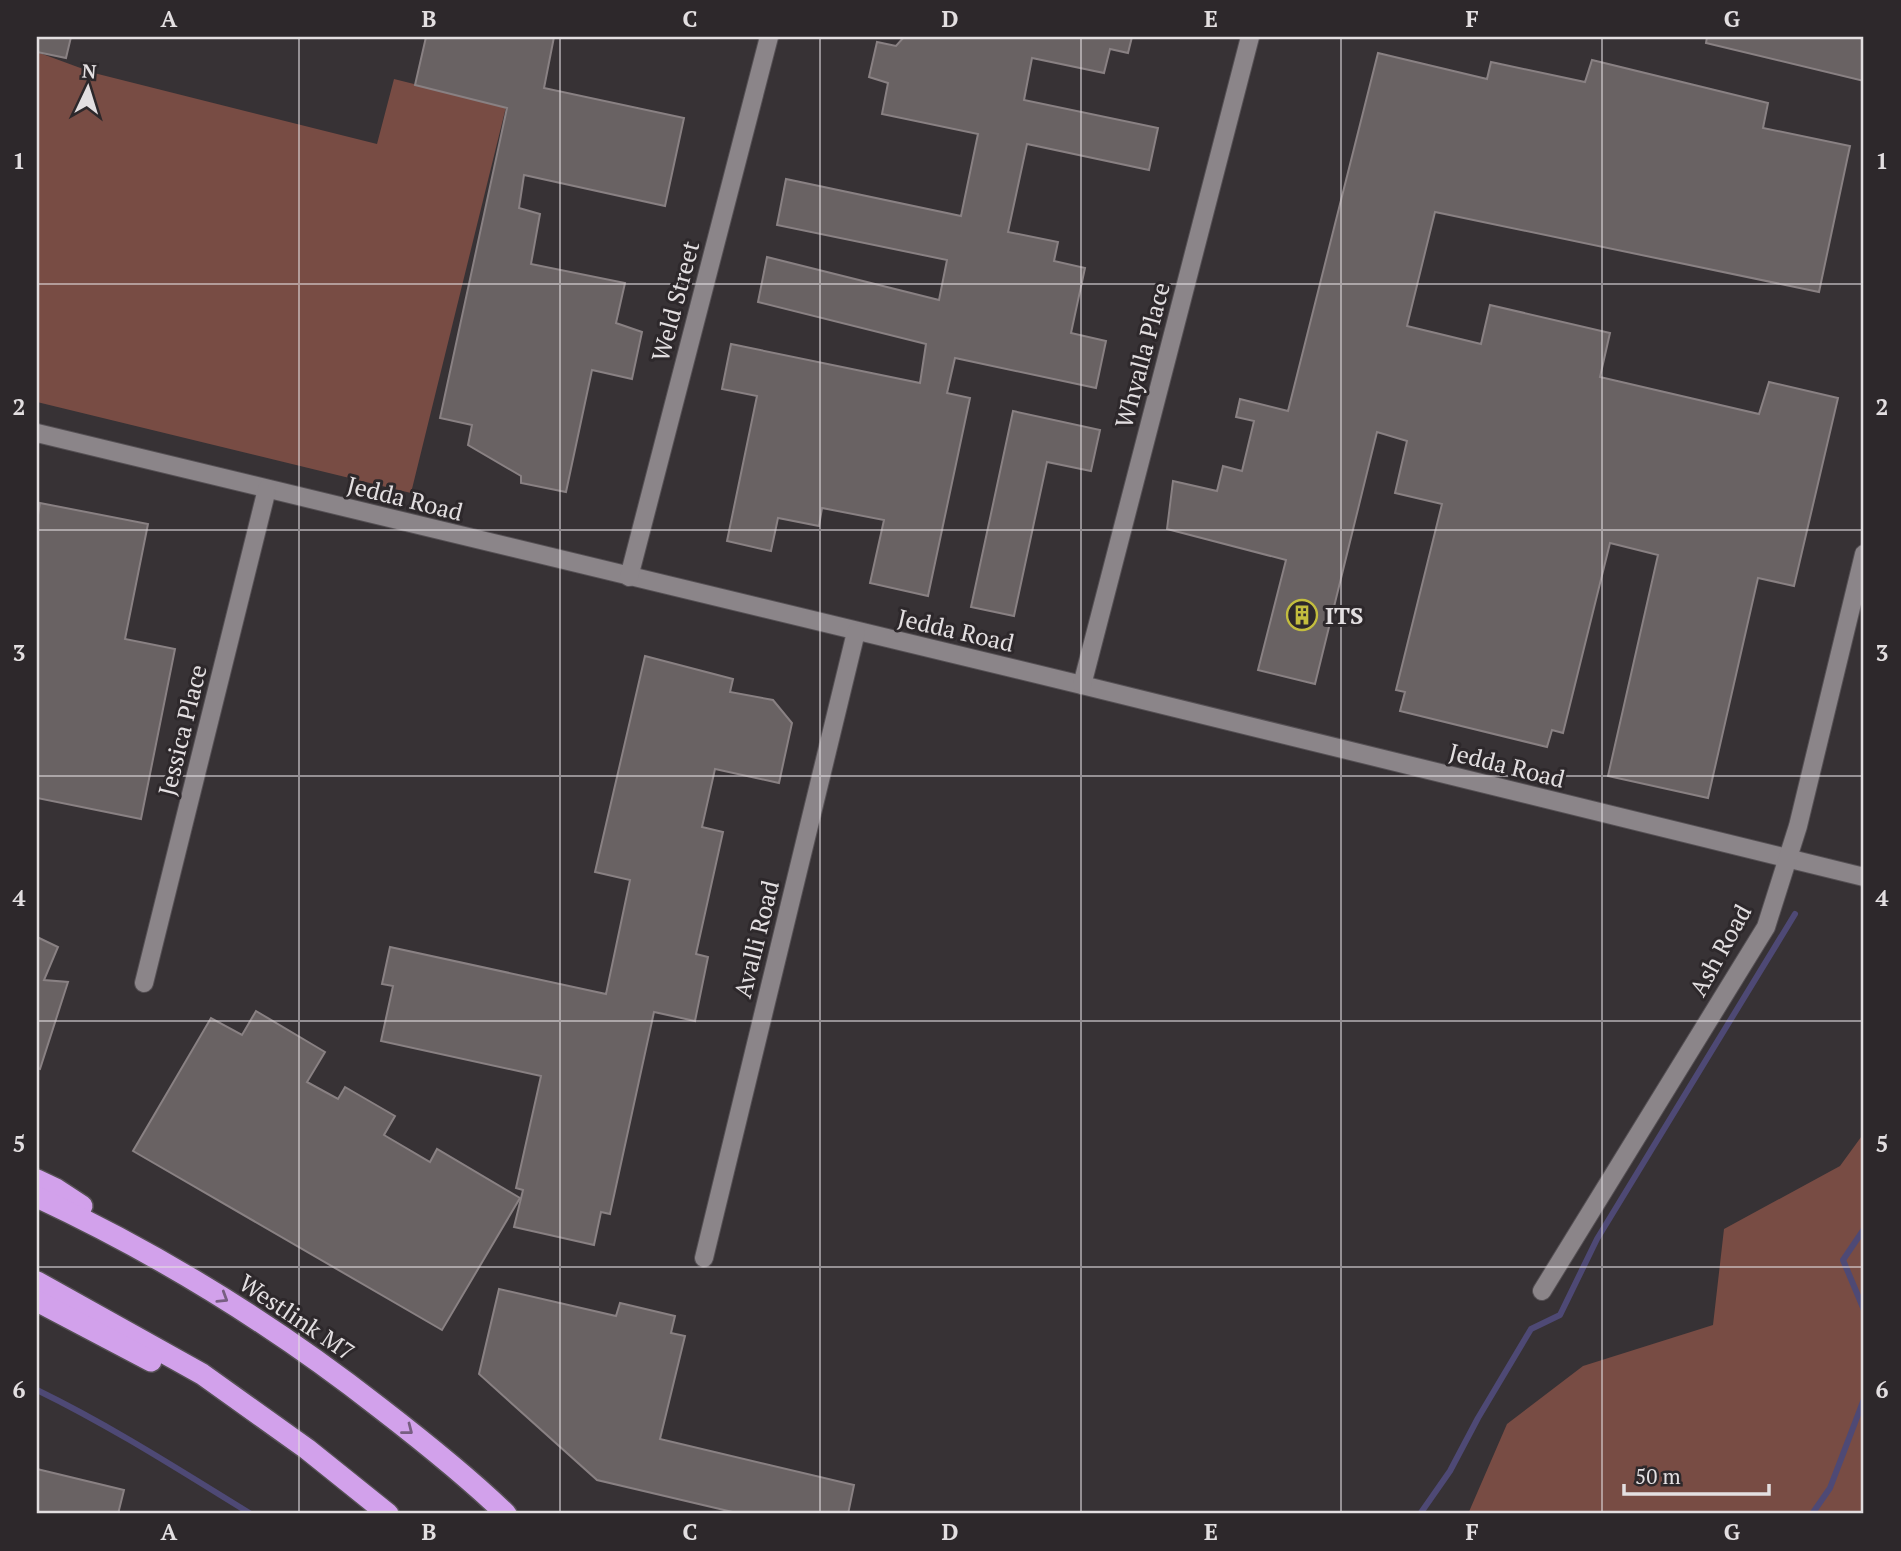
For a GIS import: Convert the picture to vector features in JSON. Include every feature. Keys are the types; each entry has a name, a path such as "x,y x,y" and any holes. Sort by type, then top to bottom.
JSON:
{"highway":[{"path":"37,1180 56,1189 165,1263"},
{"name":"Westlink M7","path":"37,1196 80,1216 165,1263 268,1326 330,1369 428,1445 506,1514"},
{"path":"37,1282 202,1374 289,1435 388,1514"},
{"path":"37,1301 289,1435"}],"street":[{"name":"Weld Street","path":"629,577 769,37"},
{"name":"Whyalla Place","path":"1082,685 1250,37"},
{"name":"Jedda Road","path":"37,433 1864,877"},
{"name":"Jessica Place","path":"144,983 267,489"},
{"name":"Ash Road","path":"1542,1292 1766,927 1788,859 1864,554"},
{"name":"Avalli Road","path":"704,1258 856,632"}],"shaded area":[{"path":"37,52 94,73 377,144 394,79 506,107 411,493 37,402"},
{"path":"1864,1133 1864,1514 1468,1514 1507,1424 1583,1366 1713,1325 1724,1229 1840,1166"}],"building":[{"path":"37,37 71,37 66,58 37,52"},
{"path":"426,37 554,37 544,88 684,118 665,206 524,175 519,208 540,214 531,264 625,283 616,323 642,332 632,379 592,370 566,492 521,483 521,476 468,445 472,425 440,418 507,108 415,85"},
{"path":"904,37 1132,37 1128,53 1110,49 1104,73 1032,58 1024,100 1158,128 1149,170 1027,144 1008,232 1058,242 1054,261 1085,268 1071,333 1106,341 1096,388 955,358 947,393 970,398 928,596 870,583 884,520 822,508 819,526 778,518 771,551 727,541 757,396 722,389 731,344 920,383 926,344 758,302 767,257 939,300 947,260 777,225 786,179 961,216 978,134 882,114 888,83 869,77 877,42 896,46"},
{"path":"1707,37 1864,37 1864,81 1706,43"},
{"path":"1378,53 1487,79 1491,62 1585,82 1592,60 1768,103 1763,128 1850,146 1819,292 1435,212 1407,326 1481,344 1490,305 1610,333 1600,377 1759,414 1769,382 1838,398 1794,586 1758,578 1708,798 1608,776 1658,555 1610,543 1563,733 1552,730 1547,747 1400,711 1405,692 1396,690 1442,504 1395,493 1407,441 1377,432 1315,684 1258,670 1286,560 1167,529 1173,481 1217,491 1223,466 1242,471 1254,421 1236,417 1240,399 1288,411"},
{"path":"1013,411 1100,430 1091,471 1047,462 1014,616 971,607"},
{"path":"40,503 148,524 125,639 175,649 141,819 37,798 37,521"},
{"path":"645,656 733,679 730,692 773,700 792,723 779,783 715,769 702,827 723,832 696,954 708,957 695,1021 654,1012 610,1214 601,1212 594,1245 514,1227 523,1190 516,1188 541,1076 381,1041 393,986 382,984 390,947 606,994 630,880 595,872"},
{"path":"37,937 58,947 44,980 68,982 40,1069 37,1068"},
{"path":"256,1011 325,1052 307,1082 338,1099 345,1087 395,1116 384,1135 430,1162 437,1149 520,1198 442,1330 133,1151 211,1018 242,1035"},
{"path":"499,1289 616,1316 620,1303 675,1316 671,1333 685,1336 660,1439 854,1485 848,1514 741,1514 597,1480 479,1374"},
{"path":"37,1469 124,1490 118,1514 37,1514"}],"waterway":[{"path":"1420,1514 1450,1471 1531,1329 1560,1315 1597,1239 1795,914"},
{"path":"1864,1229 1843,1260 1864,1310"},
{"path":"37,1390 119,1434 251,1514"},
{"path":"1812,1514 1830,1488 1864,1399"}],"place":[{"name":"ITS","path":"1302,615"}]}
